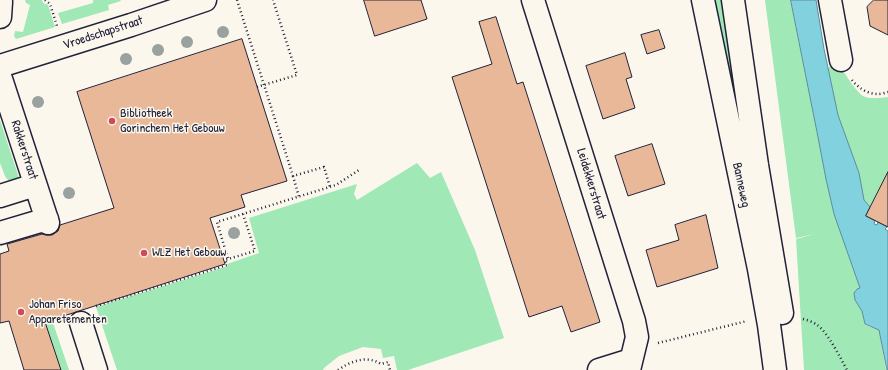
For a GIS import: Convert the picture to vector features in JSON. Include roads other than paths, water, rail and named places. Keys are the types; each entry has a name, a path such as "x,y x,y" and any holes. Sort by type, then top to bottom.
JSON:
{"street":[{"path":"0,0 0,17"},
{"name":"Vroedschapstraat","path":"0,66 205,0"},
{"name":"Leidekkerstraat","path":"533,0 634,321 637,337 632,360"},
{"name":"Banneweg","path":"703,0 770,322 788,370"},
{"name":"Banneweg","path":"733,0 757,164 775,370"},
{"path":"830,0 841,60"},
{"name":"Rakkerstraat","path":"0,76 47,221 0,233"},
{"path":"0,196 35,185"},
{"path":"81,323 96,370"},
{"path":"600,370 632,360"}],"water":[{"path":"791,0 816,0 824,49 838,115 859,173 864,200 870,207 866,216 875,221 874,224 877,225 878,222 887,227 885,229 888,231 888,370 879,330 865,324 862,311 855,300 854,293 860,288 834,214"}],"place":[{"name":"Bibliotheek Gorinchem Het Gebouw","path":"112,121"},
{"name":"WLZ Het Gebouw","path":"144,253"},
{"name":"Johan Friso Apparetementen","path":"21,312"}]}
